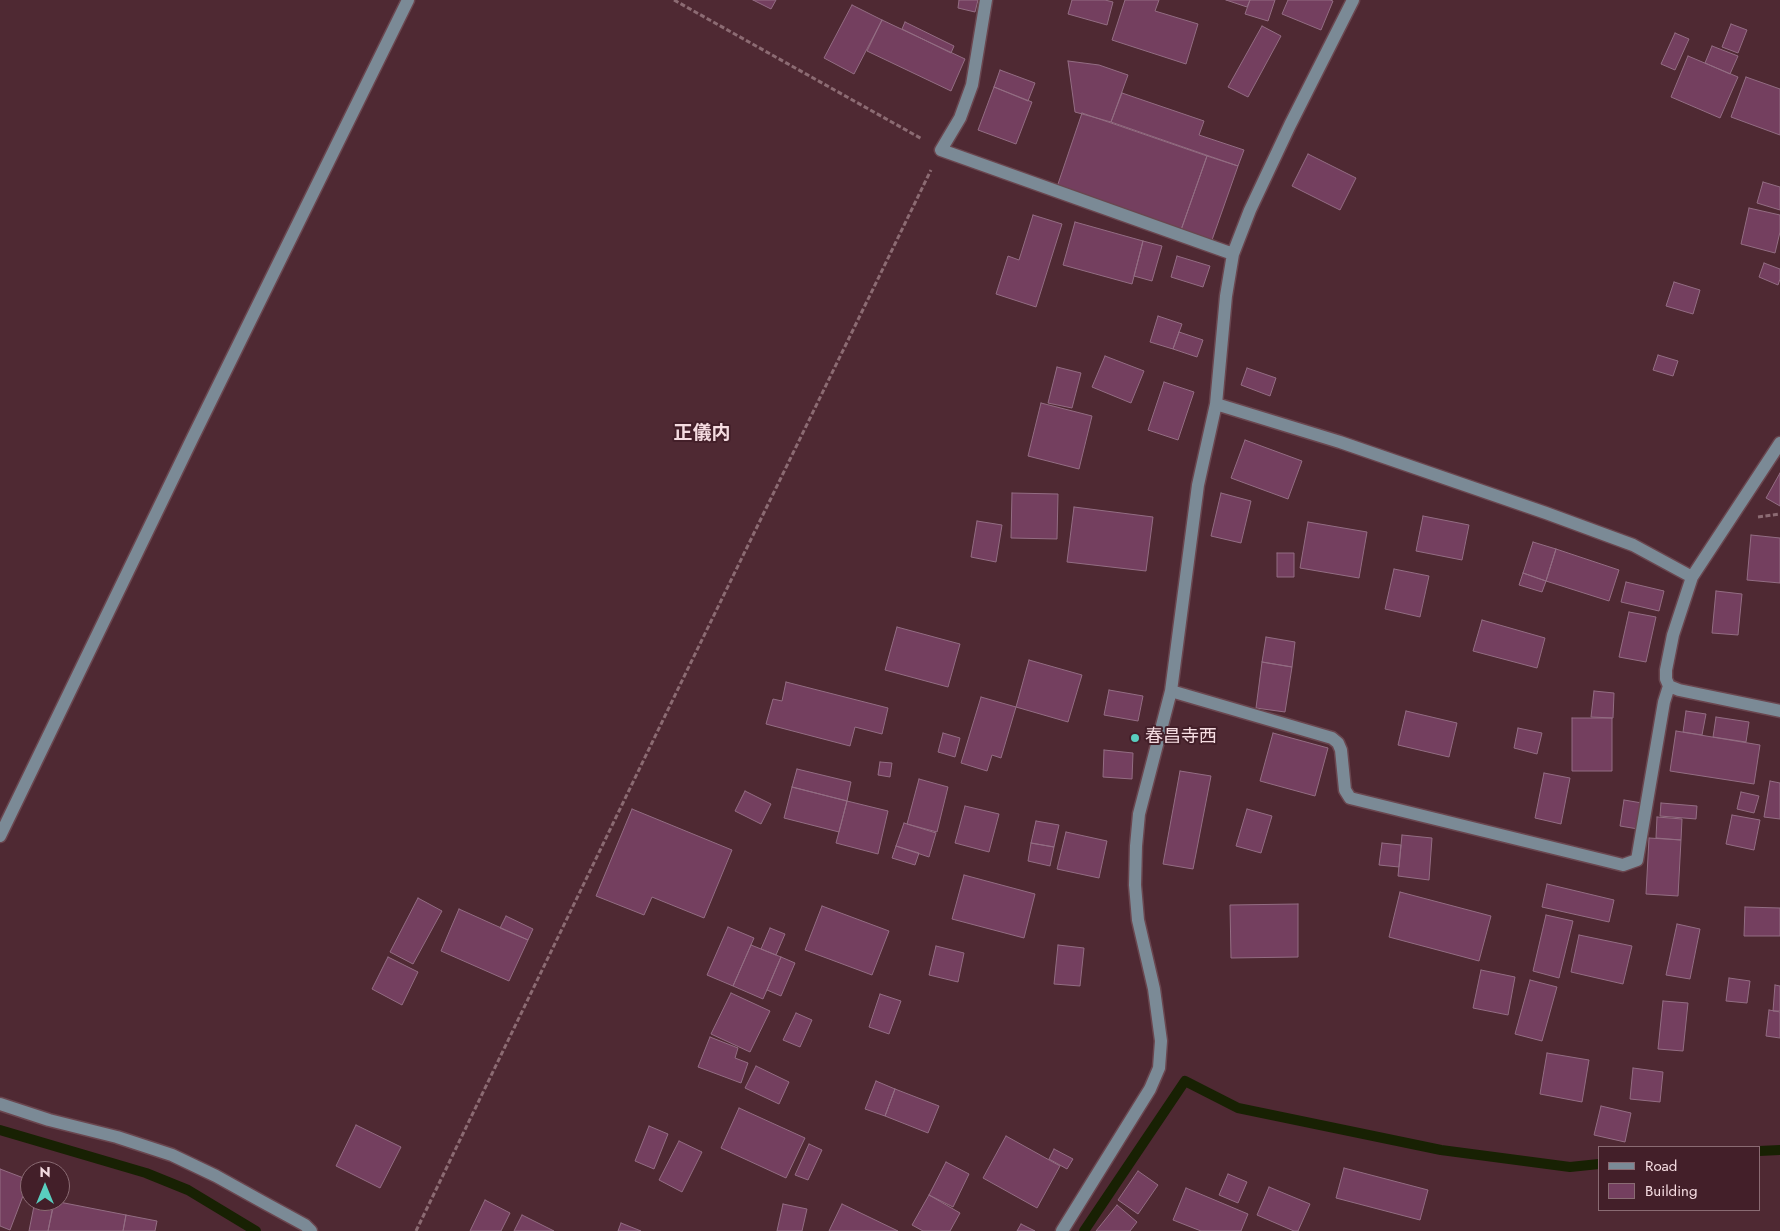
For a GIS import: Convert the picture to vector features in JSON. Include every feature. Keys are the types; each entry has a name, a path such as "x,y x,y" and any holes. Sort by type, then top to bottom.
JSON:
{"street":[{"path":"0,836 193,437 408,0"},
{"path":"986,0 972,84 960,118 941,150 1233,254"},
{"path":"1062,1231 1150,1089 1159,1068 1161,1041 1154,990 1138,920 1135,885 1136,846 1139,814 1171,691 1198,485 1216,404 1226,296 1233,254 1250,210 1290,125 1353,0"},
{"path":"1216,404 1340,442 1546,513 1632,545 1692,577"},
{"path":"1780,443 1692,577 1673,635 1666,670 1666,680 1669,686 1679,690 1780,711"},
{"path":"1171,691 1332,738 1338,743 1341,750 1345,790 1350,798 1623,865 1637,860 1664,702 1669,686"},
{"path":"0,1104 49,1120 117,1137 172,1155 254,1197 305,1225 312,1231"}],"path":[{"path":"416,1231 672,700 941,150 674,0"}],"building":[{"path":"753,0 776,0 771,9"},
{"path":"959,0 978,0 975,12 958,8"},
{"path":"1072,0 1105,0 1113,2 1107,25 1068,14"},
{"path":"1125,0 1159,0 1155,11 1198,24 1186,64 1112,40"},
{"path":"1226,0 1250,0 1247,7"},
{"path":"1250,0 1275,0 1268,21 1245,14"},
{"path":"1288,0 1333,1 1321,30 1282,14"},
{"path":"852,5 882,20 854,74 824,58"},
{"path":"882,20 965,59 951,91 867,51"},
{"path":"905,22 954,46 951,53 902,29"},
{"path":"1731,24 1747,30 1738,53 1722,47"},
{"path":"1262,26 1281,36 1248,97 1228,87"},
{"path":"1675,33 1689,39 1675,70 1661,64"},
{"path":"1712,46 1738,56 1730,74 1705,63"},
{"path":"1688,56 1738,77 1720,118 1671,97"},
{"path":"1068,61 1099,65 1128,75 1111,122 1075,112"},
{"path":"1000,70 1035,83 1028,101 994,87"},
{"path":"1746,77 1780,89 1780,135 1731,117"},
{"path":"994,87 1032,102 1016,144 978,130"},
{"path":"1122,93 1204,121 1199,135 1244,150 1238,166 1111,122"},
{"path":"1082,113 1207,156 1181,230 1057,187"},
{"path":"1308,154 1356,178 1340,210 1292,186"},
{"path":"1207,156 1238,166 1212,240 1181,230"},
{"path":"1763,182 1780,187 1780,210 1757,203"},
{"path":"1749,208 1780,215 1780,232 1775,253 1741,244"},
{"path":"1033,215 1062,224 1036,307 996,294 1008,256 1019,260"},
{"path":"1075,222 1143,241 1132,284 1063,265"},
{"path":"1143,241 1162,246 1152,281 1134,276"},
{"path":"1177,256 1210,266 1203,287 1171,277"},
{"path":"1764,263 1780,269 1778,285 1759,277"},
{"path":"1674,282 1700,290 1693,314 1666,306"},
{"path":"1158,316 1182,324 1173,349 1150,342"},
{"path":"1179,332 1203,340 1197,357 1173,349"},
{"path":"1658,355 1678,361 1673,376 1653,370"},
{"path":"1105,356 1144,371 1131,403 1092,387"},
{"path":"1057,367 1081,373 1072,408 1048,403"},
{"path":"1247,368 1276,378 1270,396 1241,385"},
{"path":"1164,382 1194,392 1178,440 1148,430"},
{"path":"1041,403 1092,416 1079,469 1028,456"},
{"path":"1245,440 1302,461 1288,499 1231,478"},
{"path":"1780,473 1780,506 1766,498"},
{"path":"1012,493 1058,494 1057,539 1011,538"},
{"path":"1221,493 1251,501 1241,543 1211,536"},
{"path":"1074,507 1153,517 1146,571 1067,562"},
{"path":"1423,516 1469,525 1462,560 1416,551"},
{"path":"977,521 1002,525 996,562 971,557"},
{"path":"1308,522 1367,532 1359,578 1300,568"},
{"path":"1751,535 1780,538 1780,583 1747,580"},
{"path":"1533,542 1556,549 1546,581 1523,573"},
{"path":"1556,549 1619,570 1609,601 1546,581"},
{"path":"1277,553 1294,553 1294,577 1277,577"},
{"path":"1394,569 1429,576 1420,617 1385,609"},
{"path":"1523,573 1546,581 1542,592 1519,585"},
{"path":"1626,582 1664,591 1659,611 1621,602"},
{"path":"1716,591 1742,594 1738,635 1712,633"},
{"path":"1629,612 1656,617 1646,662 1619,657"},
{"path":"1482,620 1545,638 1537,668 1473,651"},
{"path":"897,627 960,644 948,687 885,670"},
{"path":"1266,637 1295,642 1292,667 1262,662"},
{"path":"1029,660 1082,675 1068,722 1016,707"},
{"path":"1262,662 1292,667 1285,712 1256,708"},
{"path":"786,682 888,708 882,734 855,727 850,746 766,724 773,699 782,701"},
{"path":"1109,690 1143,696 1138,721 1104,715"},
{"path":"1594,691 1614,693 1613,718 1591,717"},
{"path":"981,697 1016,707 1001,758 992,755 987,771 961,763"},
{"path":"1406,711 1457,723 1449,757 1398,745"},
{"path":"1686,711 1706,714 1702,735 1683,732"},
{"path":"1716,717 1749,722 1746,742 1713,737"},
{"path":"1572,718 1612,718 1612,771 1572,771"},
{"path":"1518,728 1542,733 1537,754 1514,748"},
{"path":"1676,731 1760,745 1754,784 1670,771"},
{"path":"943,733 960,738 955,757 938,752"},
{"path":"1273,733 1328,748 1315,796 1260,781"},
{"path":"1104,750 1133,753 1132,779 1103,777"},
{"path":"880,762 892,763 890,777 878,775"},
{"path":"797,769 851,782 847,801 792,787"},
{"path":"1180,771 1211,776 1193,869 1163,864"},
{"path":"1544,773 1570,778 1561,824 1535,818"},
{"path":"919,779 948,787 937,832 907,824"},
{"path":"1770,781 1780,783 1780,819 1764,817"},
{"path":"792,787 847,801 839,832 784,818"},
{"path":"745,791 771,804 761,824 735,811"},
{"path":"1741,792 1759,796 1754,813 1737,809"},
{"path":"1624,800 1642,803 1638,829 1620,826"},
{"path":"847,801 888,811 878,854 836,843"},
{"path":"1661,803 1697,806 1696,819 1660,816"},
{"path":"965,806 999,814 989,852 955,843"},
{"path":"632,809 732,850 704,918 652,897 644,915 596,896"},
{"path":"1247,809 1272,816 1261,853 1236,846"},
{"path":"1732,815 1760,820 1754,850 1726,844"},
{"path":"1657,817 1682,819 1681,840 1656,838"},
{"path":"1036,821 1059,825 1054,847 1031,843"},
{"path":"904,823 936,833 929,857 896,846"},
{"path":"1066,832 1107,841 1099,878 1057,869"},
{"path":"1402,835 1432,838 1429,880 1398,876"},
{"path":"1649,838 1681,840 1678,896 1646,894"},
{"path":"1031,843 1054,847 1050,866 1028,861"},
{"path":"1382,843 1401,845 1399,867 1379,865"},
{"path":"896,846 919,853 915,865 892,858"},
{"path":"964,875 1035,894 1024,938 952,919"},
{"path":"1547,884 1614,900 1609,922 1542,907"},
{"path":"1400,892 1491,916 1479,961 1389,937"},
{"path":"418,898 442,911 413,964 390,952"},
{"path":"1298,904 1298,957 1231,958 1230,905"},
{"path":"822,906 889,931 872,975 805,950"},
{"path":"1745,907 1780,908 1780,936 1744,936"},
{"path":"459,909 528,940 509,981 441,951"},
{"path":"1546,915 1573,921 1559,978 1533,971"},
{"path":"506,916 533,929 528,940 500,928"},
{"path":"1677,924 1700,929 1690,979 1666,975"},
{"path":"728,927 754,938 733,986 707,975"},
{"path":"770,928 785,934 776,955 761,949"},
{"path":"1579,935 1632,946 1623,984 1571,972"},
{"path":"751,945 781,957 763,999 733,986"},
{"path":"1058,945 1084,948 1080,986 1054,984"},
{"path":"936,946 964,953 958,982 929,975"},
{"path":"388,957 418,972 402,1005 372,989"},
{"path":"781,957 795,963 781,996 767,990"},
{"path":"1481,970 1515,977 1508,1015 1473,1008"},
{"path":"1729,978 1750,981 1747,1003 1726,1001"},
{"path":"1530,980 1557,987 1542,1041 1515,1034"},
{"path":"1775,985 1780,986 1780,1011 1773,1011"},
{"path":"731,993 770,1011 750,1052 711,1034"},
{"path":"880,994 901,1001 889,1034 869,1027"},
{"path":"1663,1001 1688,1003 1683,1051 1658,1049"},
{"path":"1769,1010 1780,1012 1780,1038 1766,1036"},
{"path":"796,1013 812,1020 800,1047 783,1040"},
{"path":"710,1037 738,1048 735,1058 748,1063 741,1083 698,1067"},
{"path":"1547,1053 1589,1060 1582,1102 1540,1094"},
{"path":"756,1066 789,1082 779,1104 745,1088"},
{"path":"1633,1068 1663,1072 1660,1102 1630,1099"},
{"path":"876,1081 895,1089 885,1116 865,1109"},
{"path":"895,1089 939,1106 928,1133 885,1116"},
{"path":"1601,1106 1631,1113 1625,1142 1594,1135"},
{"path":"739,1108 805,1138 786,1178 721,1148"},
{"path":"356,1125 401,1147 380,1188 336,1166"},
{"path":"649,1126 668,1134 654,1169 635,1161"},
{"path":"1006,1136 1060,1166 1037,1208 983,1178"},
{"path":"679,1141 702,1152 682,1192 659,1180"},
{"path":"809,1144 822,1150 808,1180 795,1175"},
{"path":"1054,1149 1073,1159 1067,1169 1049,1159"},
{"path":"946,1162 969,1174 953,1207 929,1195"},
{"path":"1344,1168 1428,1190 1420,1220 1336,1198"},
{"path":"0,1169 20,1177 20,1204 10,1230 0,1226"},
{"path":"1138,1171 1158,1185 1138,1214 1118,1200"},
{"path":"1228,1174 1247,1182 1238,1203 1219,1195"},
{"path":"1269,1187 1310,1204 1298,1231 1257,1215"},
{"path":"1186,1188 1248,1214 1241,1231 1201,1231 1173,1220"},
{"path":"929,1195 960,1213 950,1231 923,1231 912,1225"},
{"path":"485,1200 510,1213 501,1231 470,1231"},
{"path":"70,1204 126,1215 123,1231 48,1231 52,1211 70,1211"},
{"path":"783,1204 807,1209 802,1231 777,1231"},
{"path":"842,1204 898,1231 829,1231"},
{"path":"1117,1205 1137,1222 1130,1231 1096,1231"},
{"path":"33,1211 52,1211 48,1231 29,1231"},
{"path":"126,1215 157,1221 155,1231 123,1231"},
{"path":"522,1215 554,1231 514,1231"},
{"path":"621,1223 641,1231 618,1231"},
{"path":"1021,1224 1035,1231 1017,1231"}],"waterway":[{"path":"1084,1231 1185,1081 1238,1108 1441,1150 1570,1167 1598,1164"},
{"path":"0,1130 146,1173 188,1190 256,1231"},
{"path":"1760,1151 1780,1150"}],"place":[{"name":"春昌寺西","path":"1135,738"}],"district":[{"name":"正儀内","path":"702,434"}]}
